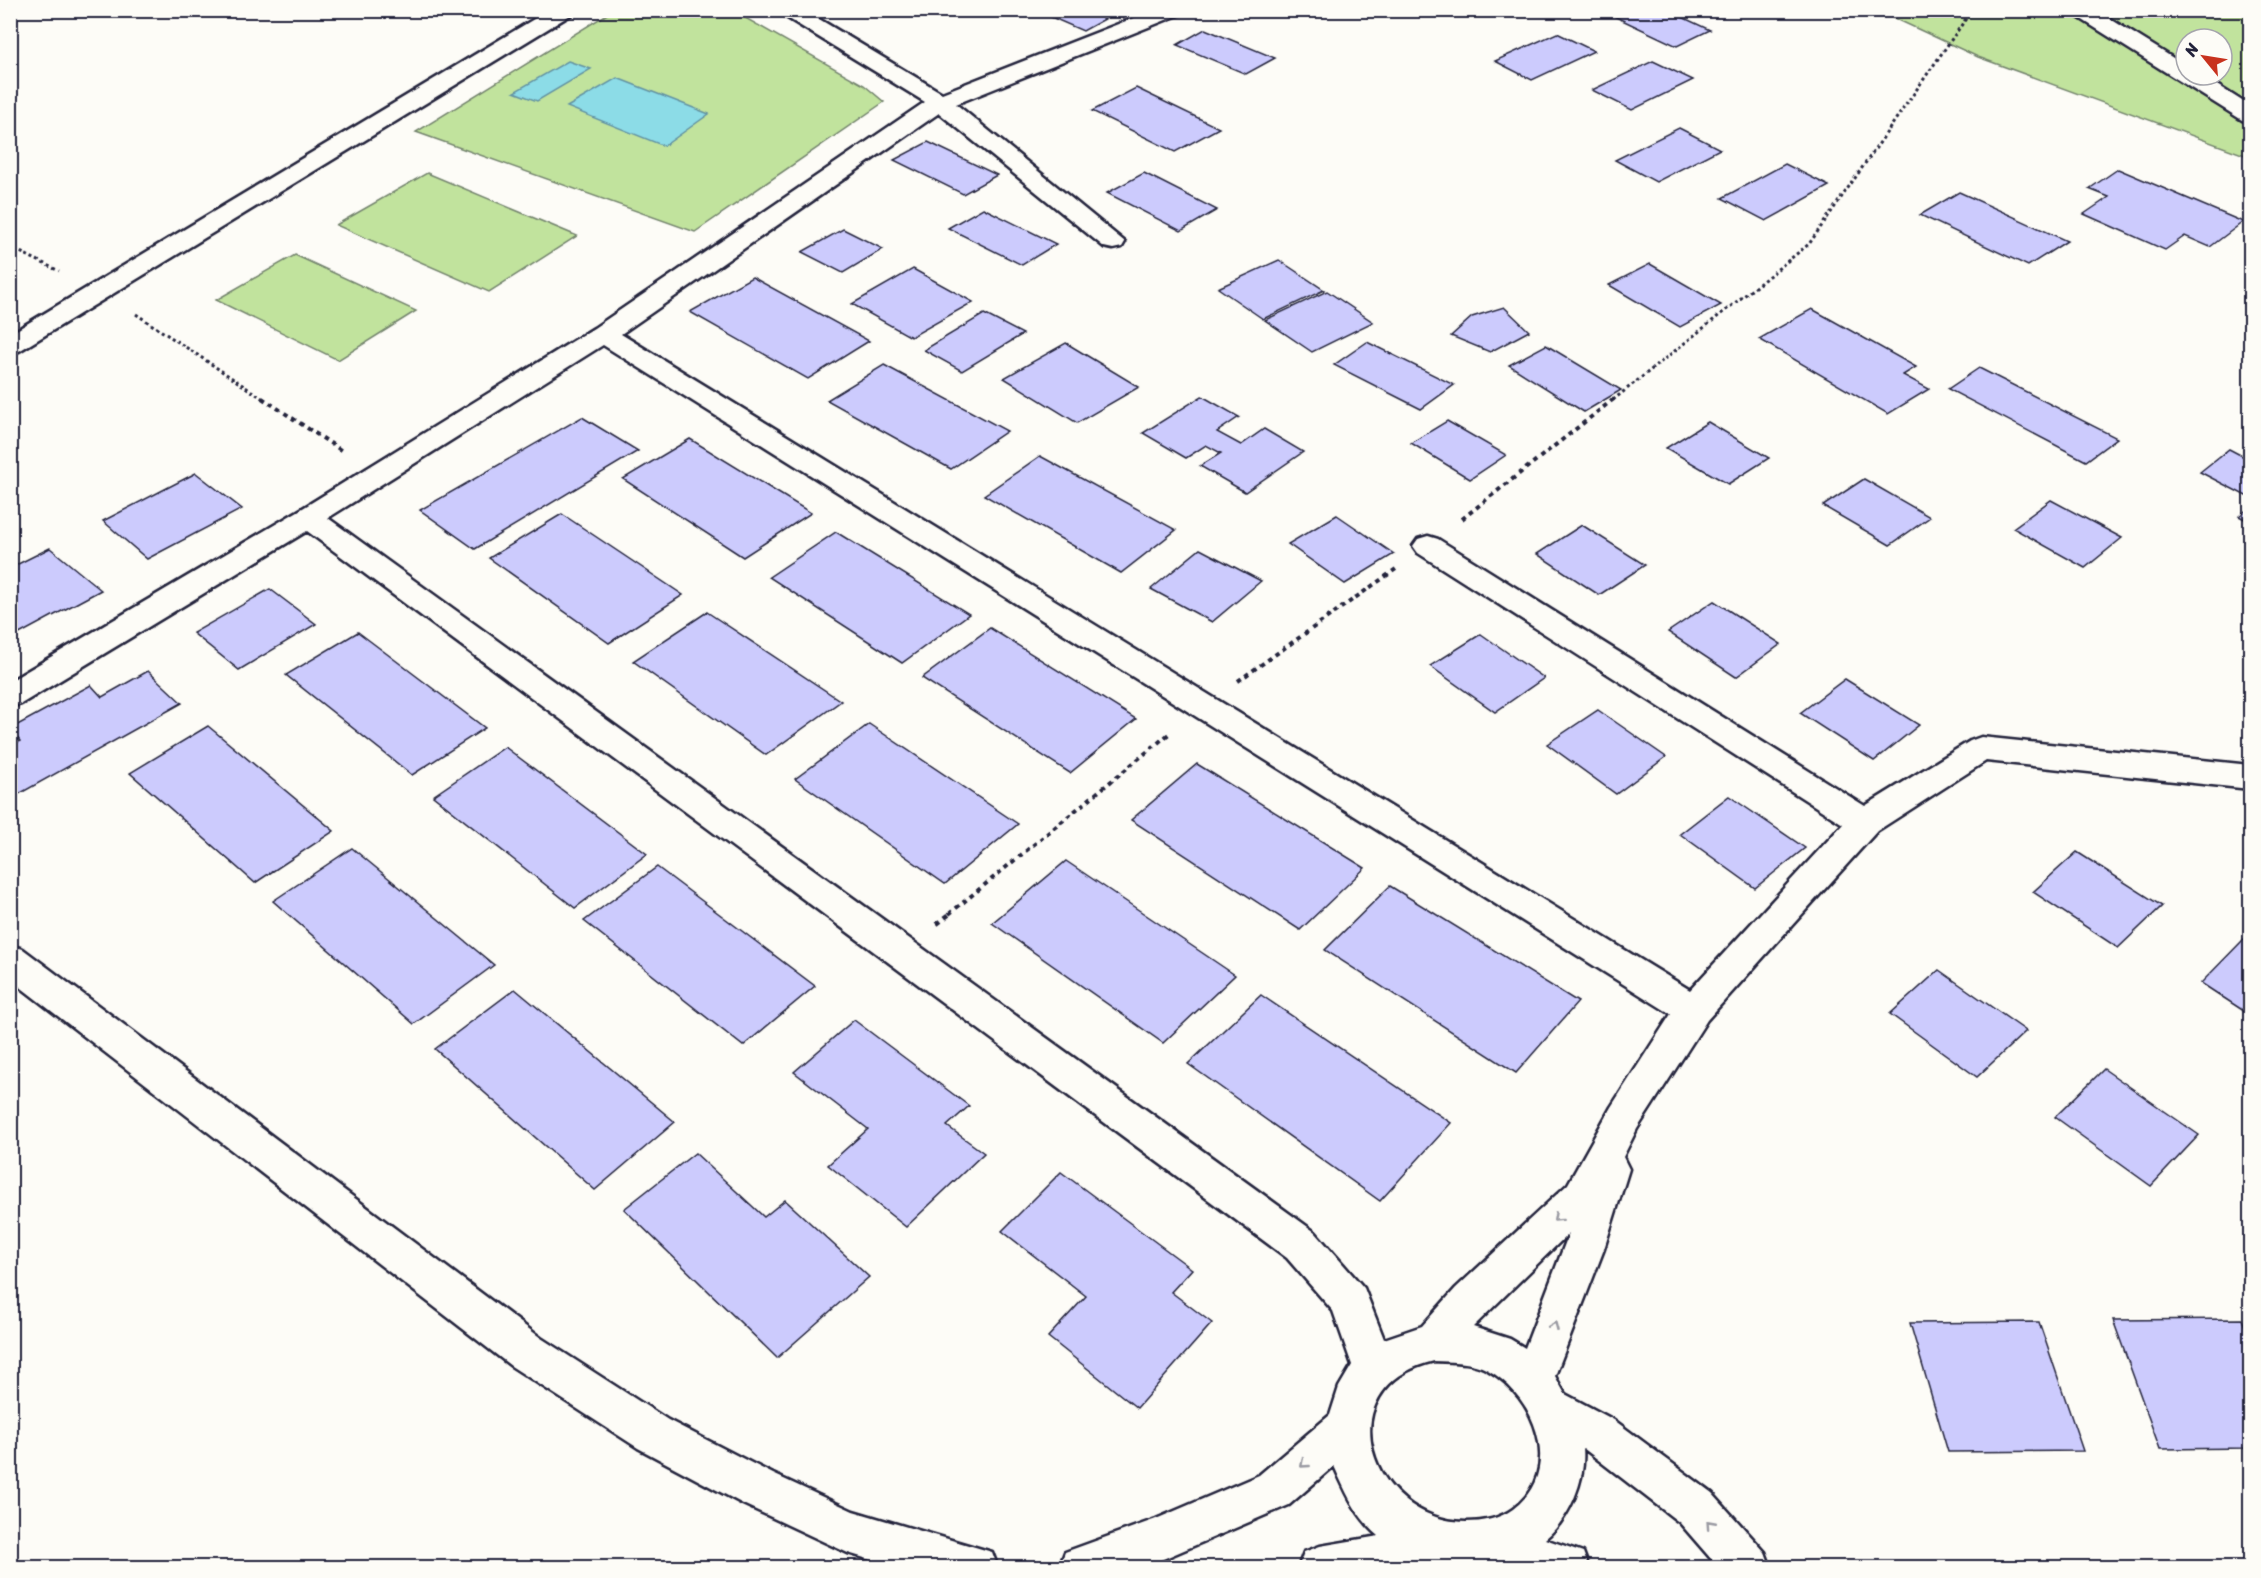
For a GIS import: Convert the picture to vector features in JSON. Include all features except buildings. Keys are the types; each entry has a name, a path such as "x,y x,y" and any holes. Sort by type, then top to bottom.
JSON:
{"street":[{"path":"10,345 565,10"},
{"path":"788,10 940,102 1113,242"},
{"path":"10,696 308,518 603,334 940,102 1174,10"},
{"path":"2080,10 2250,115"},
{"path":"603,334 1694,1010"},
{"path":"308,518 1301,1245 1350,1302 1374,1369"},
{"path":"1428,546 1865,822"},
{"path":"1434,1342 1470,1301 1582,1196 1624,1118 1694,1010 1865,822 1981,749 2250,777"},
{"path":"10,959 526,1352 653,1434 758,1489 848,1531 976,1568"},
{"path":"1320,1568 1474,1544 1523,1530 1547,1508 1560,1478 1562,1443 1543,1394 1568,1293 1599,1207 1624,1118"},
{"path":"1567,1568 1474,1544 1421,1536 1389,1517 1366,1489 1352,1458 1349,1426 1356,1395 1374,1369 1402,1350 1434,1342 1470,1344 1504,1357 1543,1394 1696,1508 1749,1568"},
{"path":"1081,1568 1160,1539 1274,1490 1349,1426"}],"path":[{"path":"903,952 1203,706 1428,546 1809,244 1972,10"},
{"path":"10,247 101,291 378,475"}],"green space":[{"path":"612,11 733,11 864,85 884,102 695,232 416,132"},
{"path":"1879,11 2250,11 2250,157 1978,57"},
{"path":"427,173 577,236 489,292 336,225"},
{"path":"295,255 416,311 338,360 216,300"}],"water":[{"path":"568,61 591,69 537,101 514,92"},
{"path":"617,78 709,114 664,146 567,107"}]}
